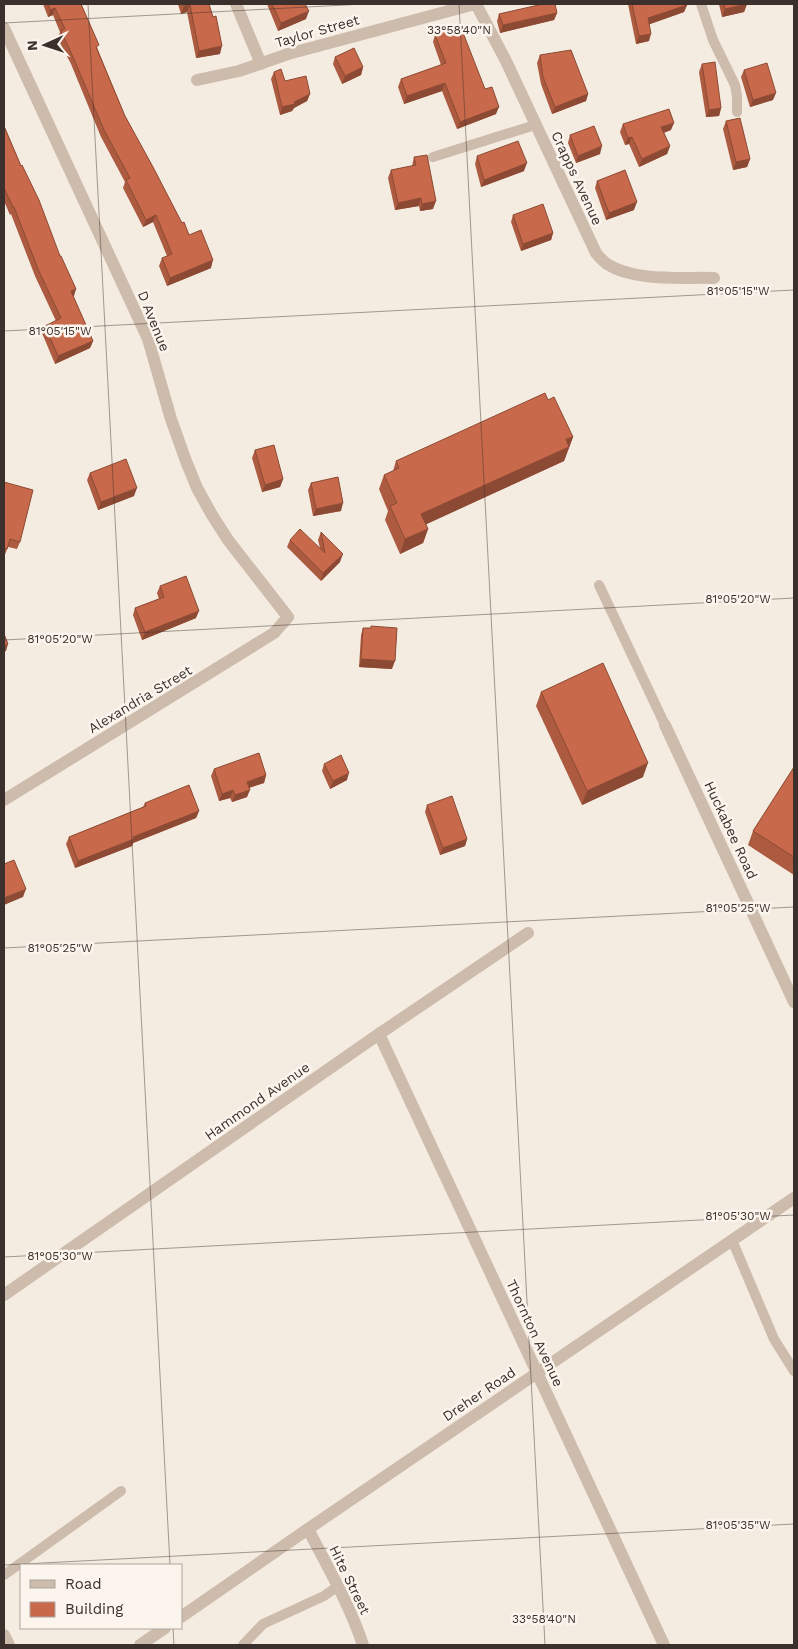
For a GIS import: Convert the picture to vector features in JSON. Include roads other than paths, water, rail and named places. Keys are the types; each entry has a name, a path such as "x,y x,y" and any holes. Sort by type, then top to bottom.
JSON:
{"street":[{"path":"236,4 261,64"},
{"name":"Taylor Street","path":"197,80 239,71 288,54 476,4"},
{"name":"Crapps Avenue","path":"476,4 506,61 596,254 606,264 619,270 648,276 714,278"},
{"name":"D Avenue","path":"4,28 148,339 170,419 197,488 228,540 288,617"},
{"name":"Alexandria Street","path":"4,800 274,634 288,617"},
{"name":"Huckabee Road","path":"665,725 794,1002"},
{"name":"Hammond Avenue","path":"4,1295 379,1034 528,933"},
{"name":"Thornton Avenue","path":"379,1034 664,1645"},
{"name":"Dreher Road","path":"182,1616 794,1198"},
{"name":"Hite Street","path":"308,1529 338,1586 363,1645"},
{"path":"140,1645 164,1629"},
{"path":"4,1635 9,1645"}],"lane":[{"path":"701,4 713,40 734,84 737,96 737,112"},
{"path":"433,157 535,125"},
{"path":"599,585 665,725"},
{"path":"732,1240 774,1338 794,1371"},
{"path":"4,1575 121,1491"},
{"path":"243,1645 263,1624 324,1596 338,1586"}]}
